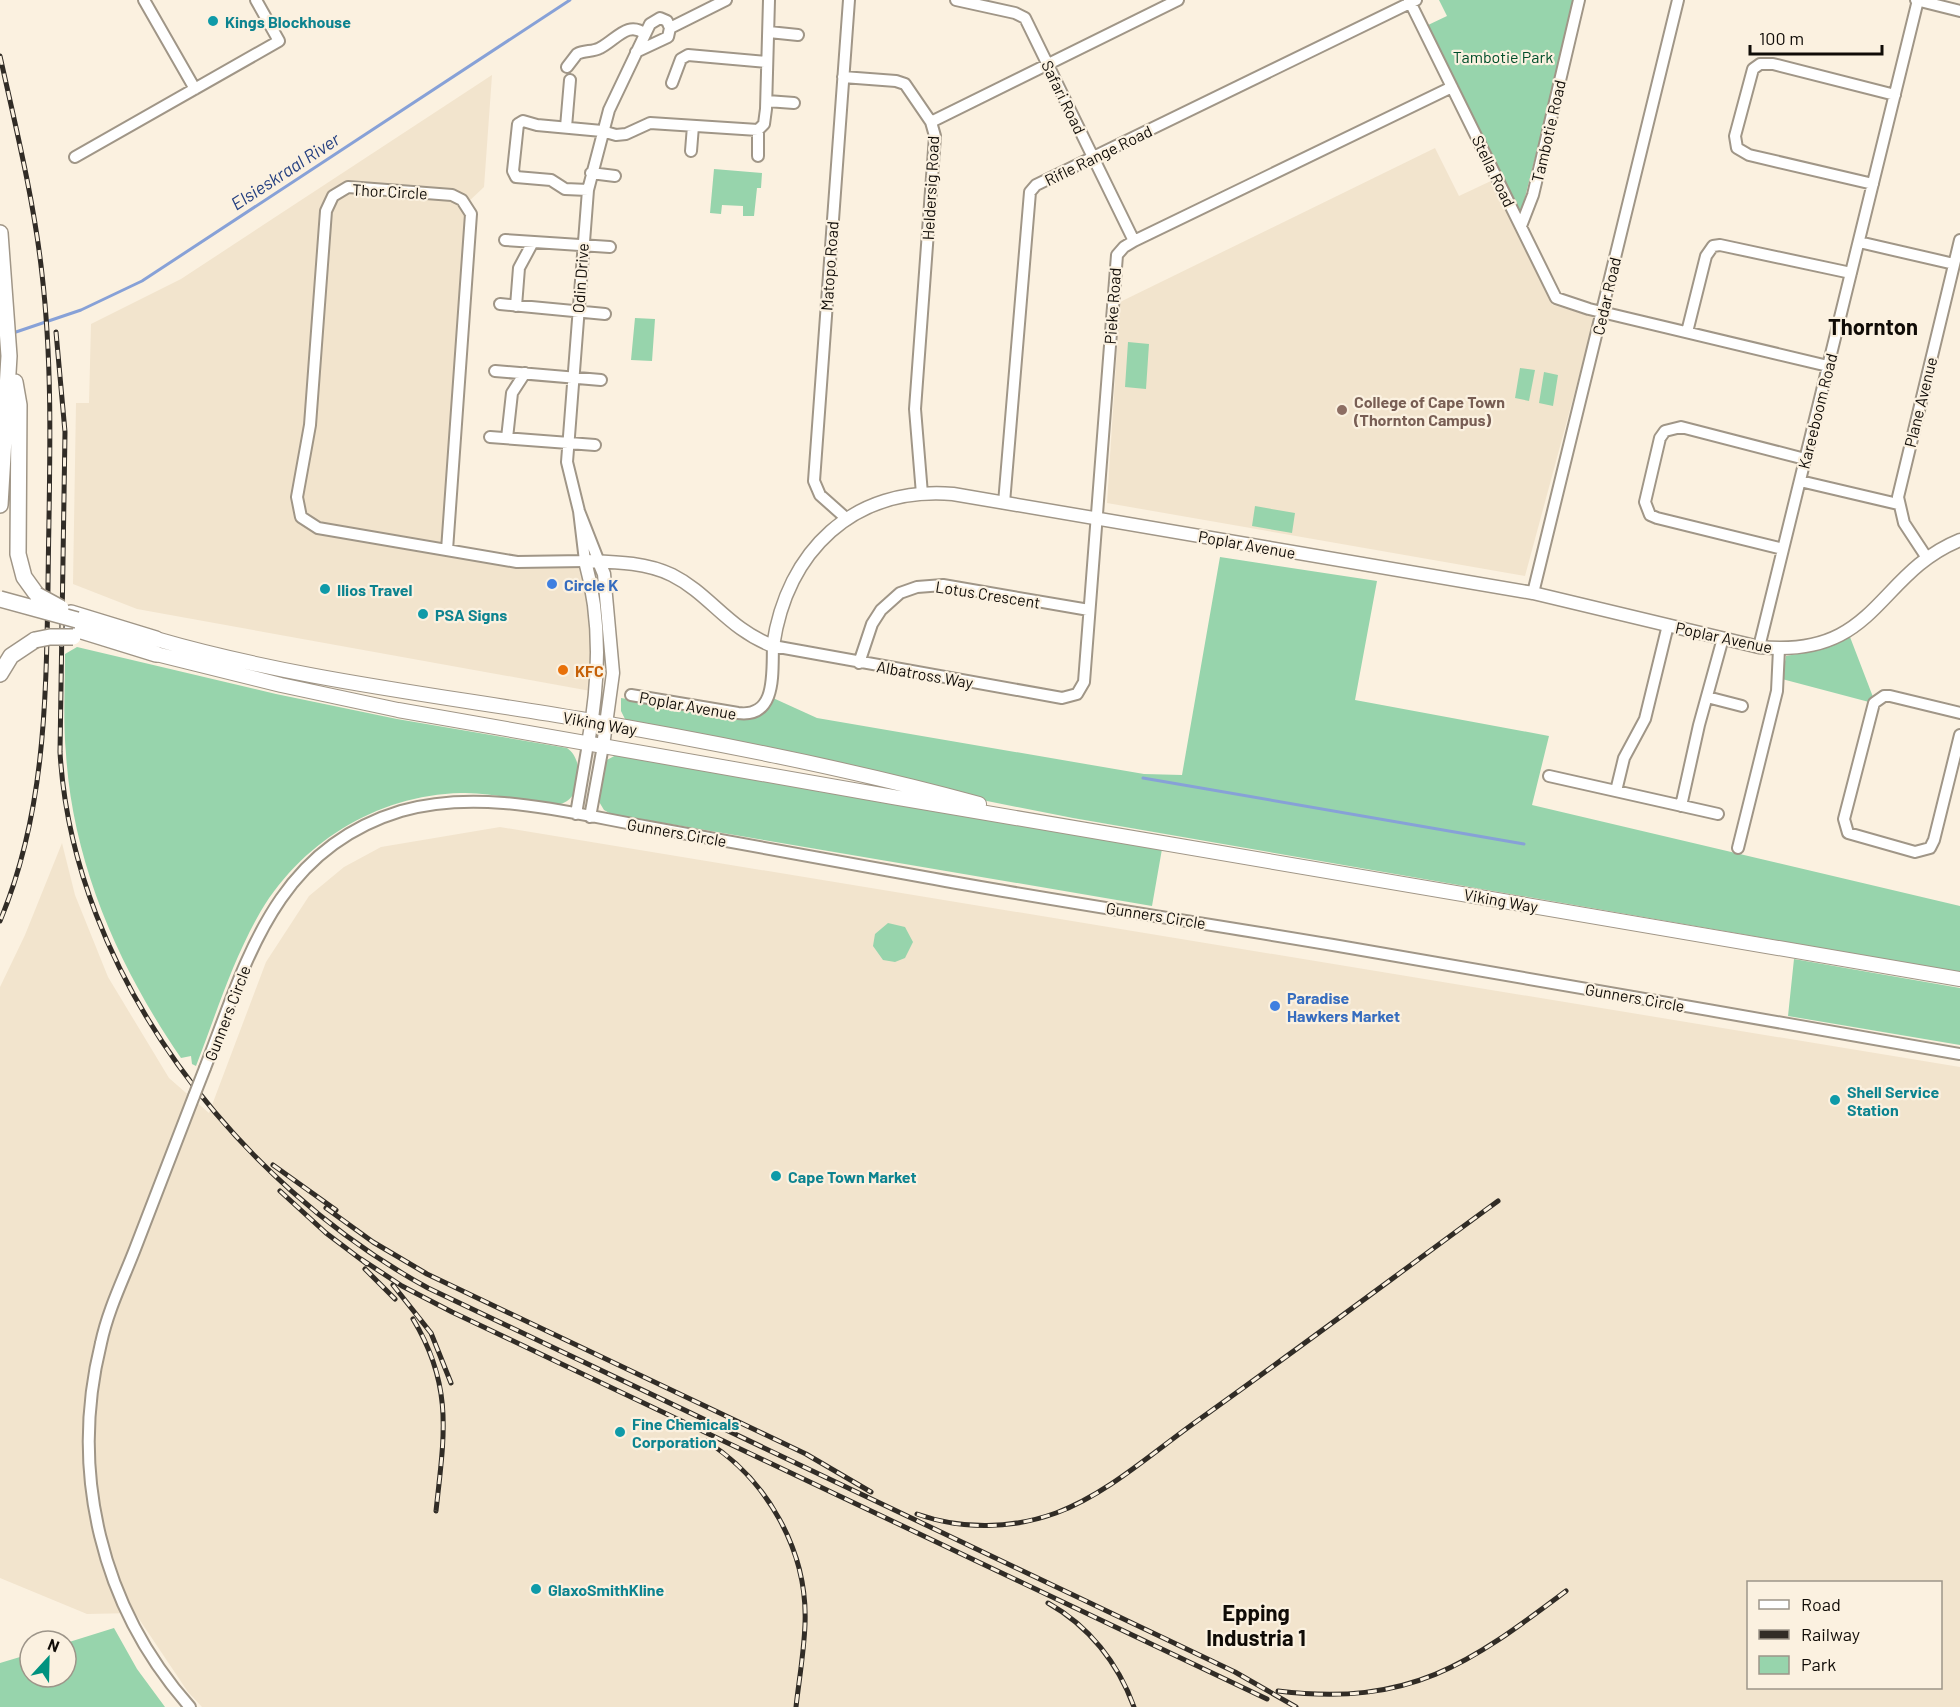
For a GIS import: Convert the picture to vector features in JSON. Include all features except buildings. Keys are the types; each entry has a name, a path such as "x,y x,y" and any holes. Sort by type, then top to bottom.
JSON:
{"main road":[{"path":"0,233 9,352 19,405 18,554 24,577 37,595 73,624"},
{"path":"0,505 9,352"},
{"path":"0,599 73,624 156,647"},
{"path":"0,609 73,624"},
{"path":"0,674 16,651 35,640 50,637 73,624"},
{"name":"Viking Way","path":"156,647 283,671 607,724 901,783 1042,821"},
{"name":"Viking Way","path":"156,647 281,685 398,710 1960,979"}],"street":[{"path":"75,157 279,41 256,0"},
{"path":"758,156 758,130 764,124 767,101 769,0"},
{"name":"Matopo Road","path":"847,519 820,495 813,481 849,0"},
{"name":"Safari Road","path":"956,0 1022,15 1134,241"},
{"name":"Heldersig Road","path":"922,494 915,408 935,136 931,122 1176,0"},
{"name":"Tambotie Road","path":"1521,226 1533,195 1579,0"},
{"name":"Cedar Road","path":"1533,592 1678,0"},
{"path":"1917,0 1960,11"},
{"name":"Kareeboom Road","path":"1759,647 1917,0"},
{"path":"148,1 195,89"},
{"name":"Stella Road","path":"1412,1 1554,296 1565,303 1828,366"},
{"name":"Rifle Range Road","path":"1004,503 1028,196 1036,185 1412,1"},
{"path":"636,52 664,40 670,28 720,2"},
{"name":"Odin Drive","path":"576,814 592,722 598,655 593,596 585,561 579,511 569,471 567,443 588,190 602,130 645,34 652,21 657,18 665,19 670,28"},
{"path":"567,67 577,54 598,49 630,28 640,29 645,34"},
{"path":"769,32 798,35"},
{"path":"672,83 681,59 688,55 767,62"},
{"path":"1873,184 1749,155 1737,148 1735,136 1753,69 1760,64 1773,64 1895,95"},
{"path":"843,77 901,82 912,91 931,122"},
{"path":"566,127 570,80"},
{"name":"Pieke Road","path":"1077,694 1084,682 1116,261 1121,250 1134,241 1452,87"},
{"path":"767,101 794,103"},
{"path":"588,190 565,189 551,180 519,178 514,174 517,127 520,122 626,134 650,123 758,130"},
{"path":"691,151 693,126"},
{"path":"591,173 615,176"},
{"name":"Thor Circle","path":"447,550 471,214 462,200 452,195 348,187 333,196 327,208 310,425 297,507 304,520 318,528 517,562 585,561"},
{"path":"505,240 610,247"},
{"name":"Plane Avenue","path":"1927,558 1904,523 1899,504 1899,490 1960,240"},
{"path":"516,306 519,268 533,242"},
{"path":"1858,242 1954,264"},
{"path":"1687,332 1706,256 1713,246 1720,245 1851,273"},
{"path":"500,304 605,314"},
{"path":"495,371 601,380"},
{"path":"507,438 512,393 525,373"},
{"path":"1783,549 1657,518 1650,514 1645,502 1660,438 1672,428 1681,427 1805,459"},
{"path":"490,437 595,445"},
{"path":"1800,481 1899,504"},
{"name":"Poplar Avenue","path":"632,695 738,713 753,713 762,708 769,697 773,646 782,604 796,571 814,547 847,519 883,502 922,494 953,494 1533,592 1759,647 1779,649 1814,644 1848,631 1869,616 1927,558 1960,540"},
{"name":"Odin Drive","path":"579,511 604,574 613,673 607,724 590,817"},
{"path":"585,561 645,566 672,575 694,590 739,630 773,646"},
{"name":"Lotus Crescent","path":"859,663 872,624 881,610 900,593 917,586 943,585 1089,610"},
{"path":"1616,791 1626,752 1645,719 1668,625"},
{"path":"1681,806 1723,638"},
{"name":"Albatross Way","path":"773,646 1062,698 1077,694"},
{"path":"1738,848 1777,690 1779,649"},
{"path":"1960,713 1890,696 1878,699 1870,709 1844,819 1845,828 1853,836 1915,852 1930,848 1934,840 1960,735"},
{"path":"1707,697 1742,705"},
{"path":"1549,776 1718,814"},
{"name":"Gunners Circle","path":"190,1707 142,1642 117,1590 102,1547 93,1507 88,1441 94,1375 110,1312 253,947 267,918 293,881 332,846 383,818 443,803 486,802 576,814 920,876 1366,950 1960,1054"}],"shaded area":[{"path":"492,75 484,187 466,204 469,209 447,549 517,562 585,561 596,692 137,609 73,584 76,403 89,403 91,324 181,279"},
{"name":"College of Cape Town (Thornton Campus)","path":"1435,148 1459,196 1493,180 1553,305 1595,317 1525,576 1107,503 1120,302"},
{"path":"500,827 1960,1067 1960,1707 202,1707 188,1692 135,1613 87,1614 0,1578 0,987 25,935 62,843 75,895 108,977 169,1078 209,1113 266,962 309,896 344,867 381,847"}],"green space":[{"name":"Tambotie Park","path":"1439,0 1575,0 1521,213 1426,26 1447,16"},
{"path":"714,169 762,173 761,188 757,188 754,216 743,216 743,206 722,205 721,214 710,213"},
{"path":"635,318 655,319 652,361 631,360"},
{"path":"1128,342 1149,344 1146,389 1125,387"},
{"path":"1520,368 1535,370 1529,401 1515,398"},
{"path":"1544,372 1558,375 1553,406 1539,403"},
{"path":"1255,506 1295,513 1292,533 1252,526"},
{"path":"1220,557 1377,581 1355,700 1549,736 1532,805 1960,906 1960,972 1073,818 987,801 794,752 627,723 621,711 621,698 748,719 763,713 773,698 817,718 1144,774 1182,775"},
{"path":"1850,637 1873,697 1869,702 1782,679 1786,656 1819,650"},
{"path":"77,647 276,694 397,719 567,748 577,761 577,787 567,801 560,804 474,793 430,796 399,803 342,828 317,846 274,891 257,918 231,973 196,1066 192,1064 191,1056 181,1058 138,988 119,951 89,875 70,795 65,742 65,654"},
{"path":"618,754 1162,849 1152,906 611,814 604,810 598,800 605,761"},
{"path":"888,923 905,927 913,942 905,958 895,962 883,960 873,946 875,934"},
{"path":"1794,959 1960,988 1960,1045 1788,1016"},
{"path":"114,1628 137,1669 165,1707 0,1707 0,1663 18,1658 18,1689 78,1689 78,1639"}],"waterway":[{"name":"Elsieskraal River","path":"13,333 81,310 142,281 570,0"},
{"path":"1143,778 1524,844"}],"railway":[{"path":"0,56 39,247 46,313 50,430 46,672 40,757 26,840 15,881 0,921"},
{"path":"56,332 65,432 60,752 72,835 96,915 132,992 178,1064 231,1131 292,1192 358,1244 428,1288 1235,1672 1296,1707"},
{"path":"273,1165 336,1210"},
{"path":"280,1191 326,1233 367,1264"},
{"path":"917,1514 952,1523 1005,1525 1039,1518 1075,1505 1129,1472 1498,1201"},
{"path":"326,1208 373,1242 427,1274 806,1454 871,1492"},
{"path":"361,1259 402,1286 452,1312 1267,1699"},
{"path":"365,1269 395,1299"},
{"path":"393,1285 431,1333 451,1383"},
{"path":"413,1319 435,1367 443,1412 442,1459 436,1511"},
{"path":"706,1441 748,1475 780,1519 791,1544 804,1597 805,1624 796,1707"},
{"path":"1278,1691 1324,1694 1365,1692 1402,1686 1467,1659 1499,1640 1566,1591"},
{"path":"1048,1603 1063,1612 1089,1634 1100,1647 1120,1675 1134,1707"}],"place":[{"name":"Kings Blockhouse","path":"213,21"},
{"name":"College of Cape Town (Thornton Campus)","path":"1342,410"},
{"name":"Circle K","path":"552,584"},
{"name":"Ilios Travel","path":"325,589"},
{"name":"PSA Signs","path":"423,614"},
{"name":"KFC","path":"563,670"},
{"name":"Paradise Hawkers Market","path":"1275,1006"},
{"name":"Shell Service Station","path":"1835,1100"},
{"name":"Cape Town Market","path":"776,1176"},
{"name":"Fine Chemicals Corporation","path":"620,1432"},
{"name":"GlaxoSmithKline","path":"536,1589"}],"district":[{"name":"Thornton","path":"1873,326"},
{"name":"Epping Industria 1","path":"1256,1625"}]}
